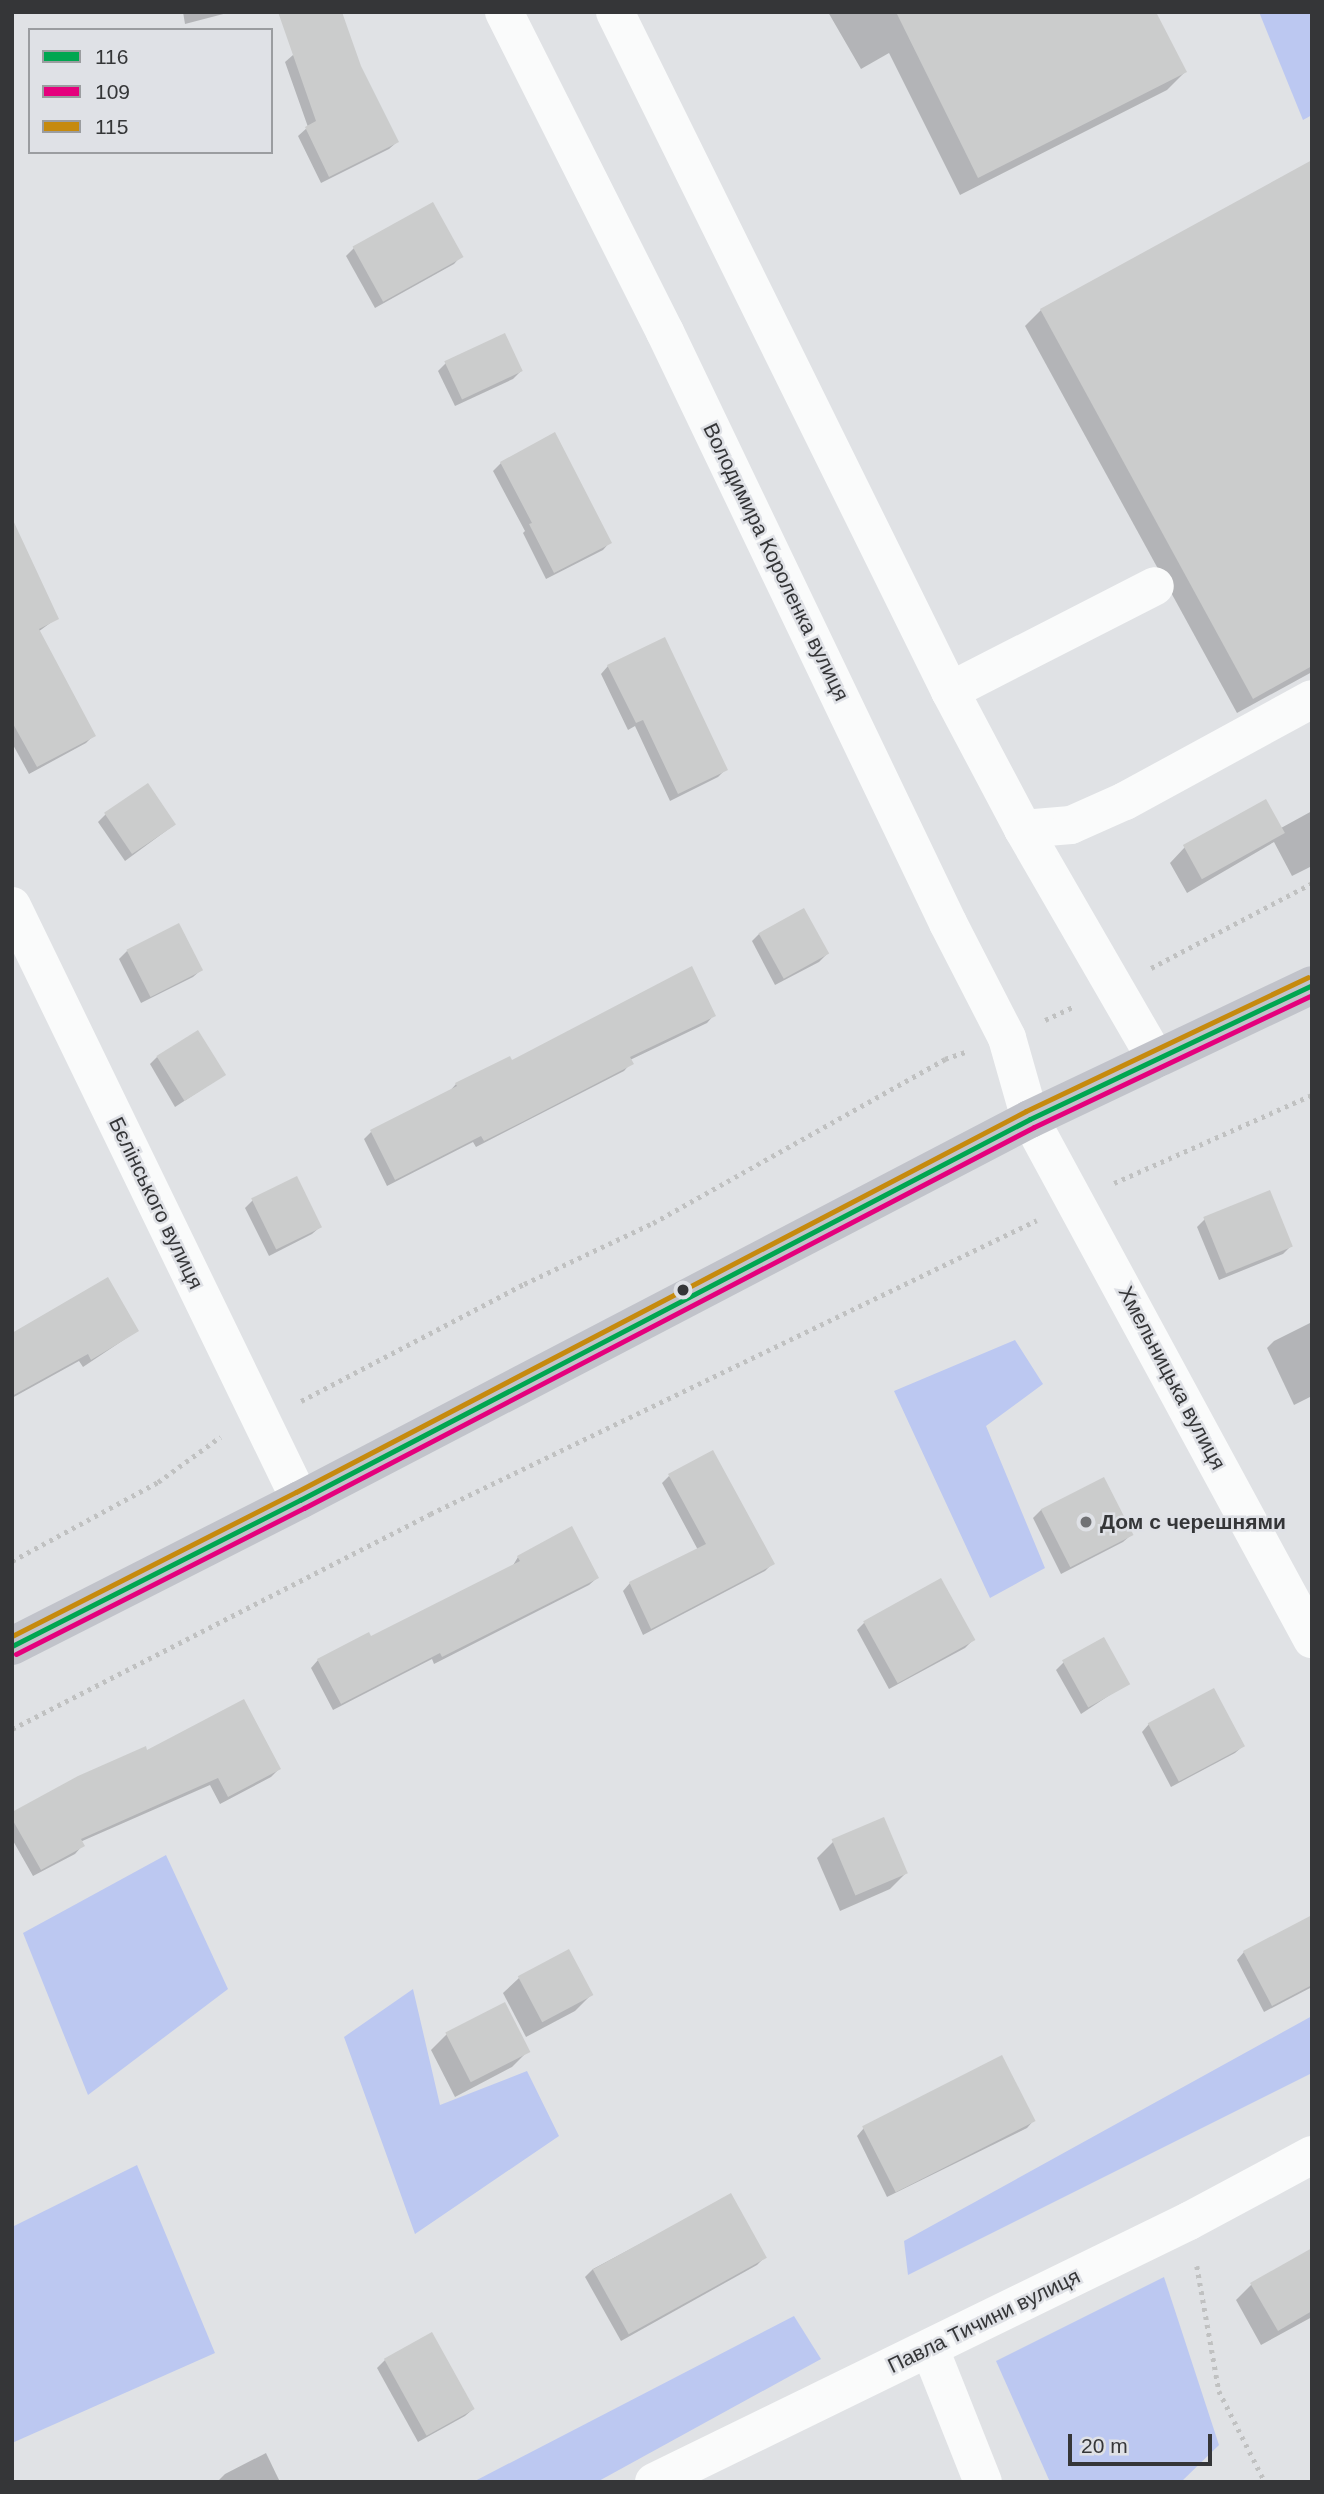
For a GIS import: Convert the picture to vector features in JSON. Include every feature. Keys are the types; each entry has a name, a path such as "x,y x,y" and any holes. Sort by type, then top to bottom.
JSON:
{"main road":[{"path":"12,1646 300,1500 1030,1119 1312,985"}],"street":[{"name":"Володимира Короленка вулиця","path":"504,12 666,332 948,923 1007,1038 1030,1119"},
{"path":"615,12 950,691 1023,829 1156,1059"},
{"path":"950,691 1155,586"},
{"path":"1023,829 1071,825 1125,801 1312,699"},
{"name":"Бєлінського вулиця","path":"12,906 300,1500"},
{"name":"Хмельницька вулиця","path":"1030,1119 1077,1200 1312,1639"},
{"name":"Павла Тичини вулиця","path":"654,2482 1189,2221 1312,2155"},
{"path":"930,2349 983,2482"}],"path":[{"path":"12,1561 158,1482 231,1430 262,1421 524,1284 653,1223 945,1059 1007,1038 1114,987 1312,883"},
{"path":"12,1729 430,1514 1077,1200 1312,1095"},
{"path":"1189,2221 1219,2391 1265,2482"}],"shaded area":[{"path":"1259,12 1312,12 1312,115 1303,120"},
{"path":"1015,1340 1043,1384 986,1426 1045,1568 990,1598 894,1391"},
{"path":"166,1855 228,1989 88,2095 23,1933"},
{"path":"413,1989 440,2105 527,2071 559,2136 415,2234 344,2037"},
{"path":"1312,2016 1312,2073 908,2275 904,2241"},
{"path":"137,2165 215,2353 12,2443 12,2227"},
{"path":"1164,2277 1219,2445 1181,2482 1050,2482 996,2361"},
{"path":"794,2316 821,2359 597,2482 473,2482"}],"building":[{"path":"278,12 342,12 361,66 399,142 329,177 305,127 316,121"},
{"path":"896,12 1156,12 1187,72 978,178"},
{"path":"1312,160 1312,666 1253,699 1040,309"},
{"path":"433,202 464,257 383,302 353,247"},
{"path":"505,333 523,371 462,399 444,361"},
{"path":"555,432 612,543 554,573 500,462"},
{"path":"12,518 59,619 39,629 96,736 37,767 12,722"},
{"path":"665,637 728,770 678,794 643,720 636,723 607,665"},
{"path":"148,783 176,824 132,854 104,813"},
{"path":"1266,799 1285,833 1202,879 1183,845"},
{"path":"804,908 829,953 784,979 759,933"},
{"path":"179,923 203,970 150,997 126,950"},
{"path":"692,966 716,1016 630,1057 634,1064 522,1122 484,1141 481,1136 395,1180 370,1130 457,1086 455,1083 510,1056 512,1060"},
{"path":"198,1030 226,1075 185,1101 156,1056"},
{"path":"297,1176 322,1227 276,1250 251,1198"},
{"path":"1270,1190 1293,1247 1226,1274 1203,1217"},
{"path":"108,1277 139,1331 91,1360 88,1354 12,1396 12,1333"},
{"path":"713,1450 775,1564 651,1629 629,1582 706,1544 668,1474"},
{"name":"Дом с черешнями","path":"1104,1477 1134,1535 1070,1567 1041,1509"},
{"path":"572,1526 599,1578 442,1657 440,1653 341,1704 317,1659 369,1632 371,1636 520,1561 517,1556"},
{"path":"941,1578 975,1640 898,1683 863,1621"},
{"path":"1104,1637 1130,1684 1088,1708 1062,1660"},
{"path":"1214,1688 1245,1746 1179,1781 1148,1723"},
{"path":"244,1699 281,1769 228,1797 218,1778 81,1839 85,1846 41,1870 12,1819 12,1812 78,1776 146,1746 147,1750"},
{"path":"884,1817 908,1873 855,1895 832,1839"},
{"path":"1312,1915 1312,1985 1272,2006 1243,1951"},
{"path":"569,1949 593,1995 542,2022 518,1976"},
{"path":"505,2002 530,2052 471,2082 445,2032"},
{"path":"1002,2055 1036,2121 896,2192 862,2126"},
{"path":"731,2193 767,2258 629,2334 593,2270"},
{"path":"1312,2248 1312,2311 1278,2331 1250,2283"},
{"path":"432,2332 475,2409 427,2436 384,2359"}],"transit line":[{"name":"115","path":"12,1636 296,1492 1026,1111 1308,977"},
{"name":"116","path":"12,1646 300,1500 1030,1119 1312,985"},
{"name":"109","path":"16,1654 304,1508 1034,1127 1312,995"}],"place":[{"name":"Дом с черешнями","path":"1086,1522"}]}
